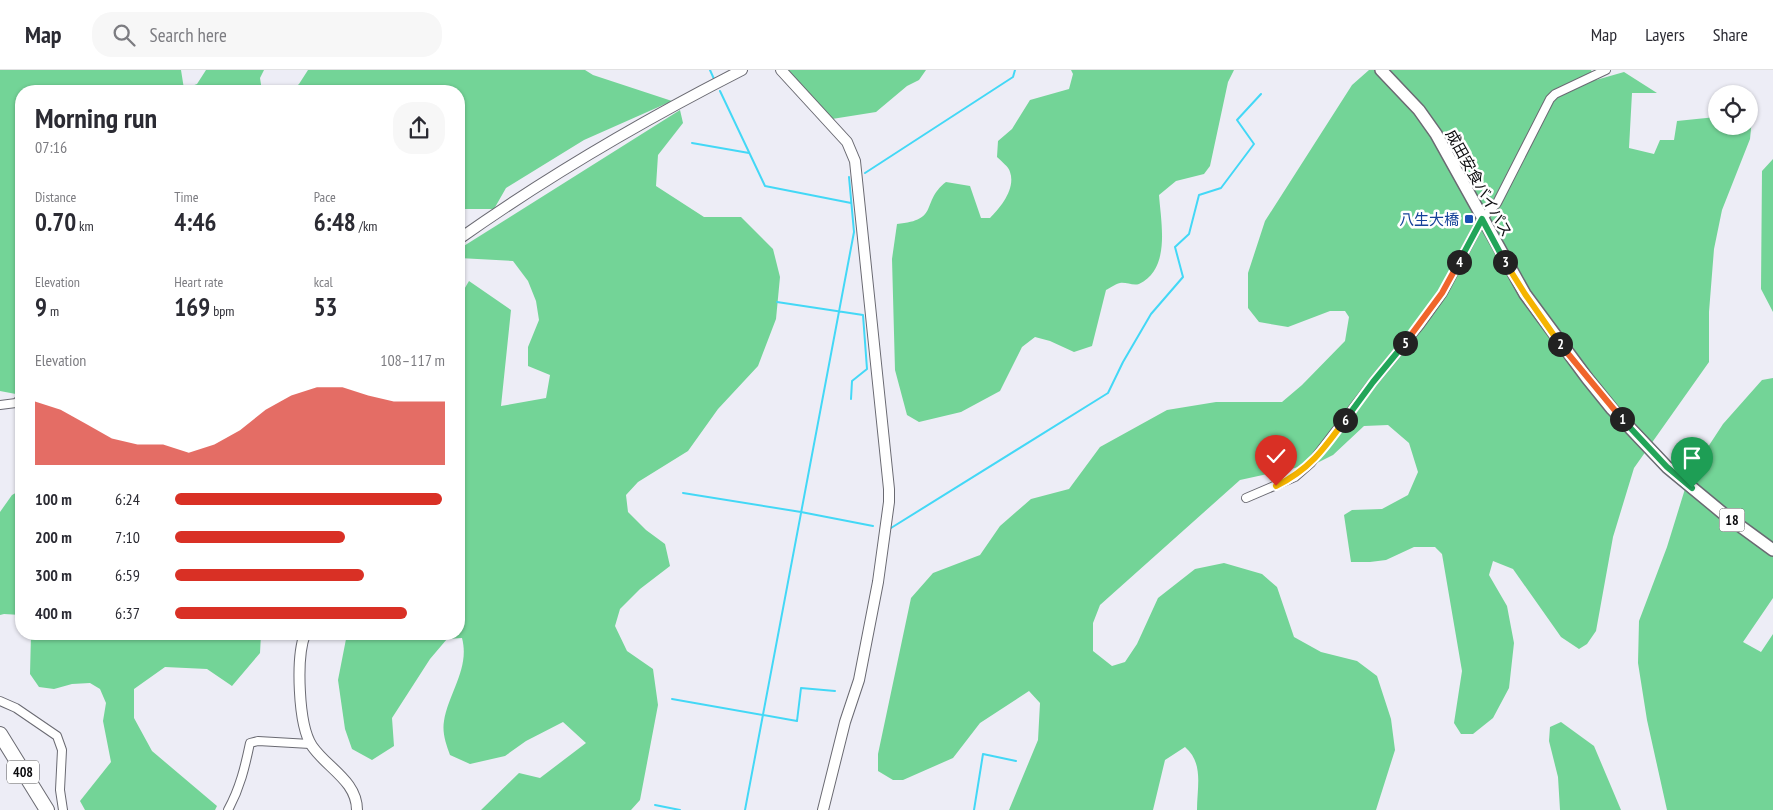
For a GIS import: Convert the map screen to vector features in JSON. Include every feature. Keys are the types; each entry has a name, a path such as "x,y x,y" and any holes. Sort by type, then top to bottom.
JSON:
{"highway":[{"name":"408","path":"0,734 47,810"}],"main road":[{"name":"成田安食バイパス","path":"1382,70 1404,92 1436,134 1507,265 1541,318 1600,394 1667,467 1773,550"}],"street":[{"path":"465,236 519,199 635,127 742,70"},
{"path":"781,70 847,142 855,161 889,489 889,502 878,582 859,680 845,722 823,810"},
{"path":"1246,498 1294,477 1322,452 1373,382 1420,325 1442,293 1482,219 1497,203 1550,99 1561,91 1606,70"},
{"path":"0,405 15,404"},
{"path":"303,640 300,648 299,665 302,713 310,744 351,788 357,810"},
{"path":"0,701 16,708 57,736 62,750 60,790 63,810"},
{"path":"228,810 240,786 250,743 310,744"}],"green space":[{"path":"0,70 181,70 183,85 15,85 15,394 0,391"},
{"path":"206,70 264,70 260,78 261,85 194,85"},
{"path":"308,70 585,70 593,75 672,101 584,140 506,188 494,209 465,209 465,85 298,85"},
{"path":"784,70 926,70 919,80 907,86 876,112 832,119"},
{"path":"1071,70 1234,70 1228,82 1210,166 1204,174 1176,181 1159,195 1162,244 1156,268 1149,277 1139,284 1120,283 1106,290 1092,346 1074,352 1050,341 1035,337 1022,347 1000,391 961,412 919,422 907,415 895,370 892,259 897,224 920,219 928,209 938,189 946,182 970,186 981,218 990,218 1006,198 1011,185 1007,166 997,157 998,141 1012,129 1030,100 1069,89 1073,74"},
{"path":"1369,70 1591,70 1596,80 1624,72 1657,93 1632,93 1629,148 1654,154 1660,140 1674,140 1677,121 1708,118 1708,135 1750,135 1722,210 1714,249 1709,312 1709,362 1634,468 1613,537 1596,631 1587,644 1579,649 1561,637 1513,569 1493,561 1489,575 1507,606 1514,643 1509,688 1493,718 1473,734 1461,734 1454,723 1462,671 1442,554 1435,547 1414,547 1386,560 1351,562 1344,515 1352,510 1382,509 1408,495 1418,472 1409,443 1388,425 1364,426 1333,455 1317,463 1240,480 1100,605 1093,623 1093,651 1112,666 1125,662 1137,644 1158,598 1195,569 1224,563 1262,574 1277,587 1294,637 1321,652 1357,661 1377,676 1391,719 1395,750 1376,810 1197,810 1197,768 1191,753 1185,747 1165,760 1153,810 1009,810 1038,740 1040,703 1029,691 980,723 953,758 903,780 893,780 878,771 878,754 911,598 933,573 980,555 1000,526 1031,499 1069,489 1100,447 1167,410 1216,402 1282,402 1302,385 1345,341 1349,317 1345,311 1330,311 1288,327 1259,322 1248,308 1248,273 1265,221 1352,85"},
{"path":"680,110 683,123 658,155 656,186 704,217 741,217 773,249 780,277 776,319 758,366 718,409 688,451 638,482 626,495 628,512 646,530 665,544 670,566 640,589 620,609 615,626 627,651 653,669 658,705 640,800 631,810 481,810 519,773 540,778 586,743 563,722 526,741 505,756 470,764 450,755 446,743 444,721 461,670 464,649 462,640 465,640 465,288 469,281 511,310 501,406 546,398 550,375 528,366 528,347 539,320 536,301 528,281 513,261 465,258 465,245"},
{"path":"1773,159 1773,312 1761,289 1762,171"},
{"path":"1773,378 1773,598 1743,642 1761,652 1773,634 1773,810 1667,810 1647,720 1638,663 1639,621 1667,547 1689,476 1723,424 1762,380"},
{"path":"15,493 15,615 0,615 0,512"},
{"path":"31,640 261,640 260,653 232,686 207,669 165,667 134,689 134,718 152,751 217,806 215,810 85,810 80,801 111,762 103,721 106,703 100,689 90,683 72,684 54,689 39,687 30,674"},
{"path":"346,640 446,640 430,659 392,718 394,746 372,760 352,749 345,729 338,680"},
{"path":"1561,722 1594,746 1621,810 1560,810 1558,777 1549,741 1550,727"}],"waterway":[{"path":"710,70 714,79"},
{"path":"865,173 1013,77 1015,70"},
{"path":"720,91 765,186 851,203"},
{"path":"891,528 1108,393 1123,362 1151,314 1183,277 1175,247 1189,234 1199,195 1221,188 1254,144 1237,120 1261,94"},
{"path":"692,143 749,153"},
{"path":"745,810 854,232 849,177"},
{"path":"777,302 863,315 867,369 852,381 851,399"},
{"path":"683,493 873,526"},
{"path":"672,699 797,721 801,688 835,691"},
{"path":"974,810 983,754 1016,761"},
{"path":"655,805 680,810"}],"place":[{"name":"八生大橋","path":"1469,219"}],"route":[{"path":"1276,486 1294,477 1322,452 1331,437 1373,382 1420,325 1442,293 1482,219 1525,294 1559,343 1612,409 1667,467 1692,488"}]}
